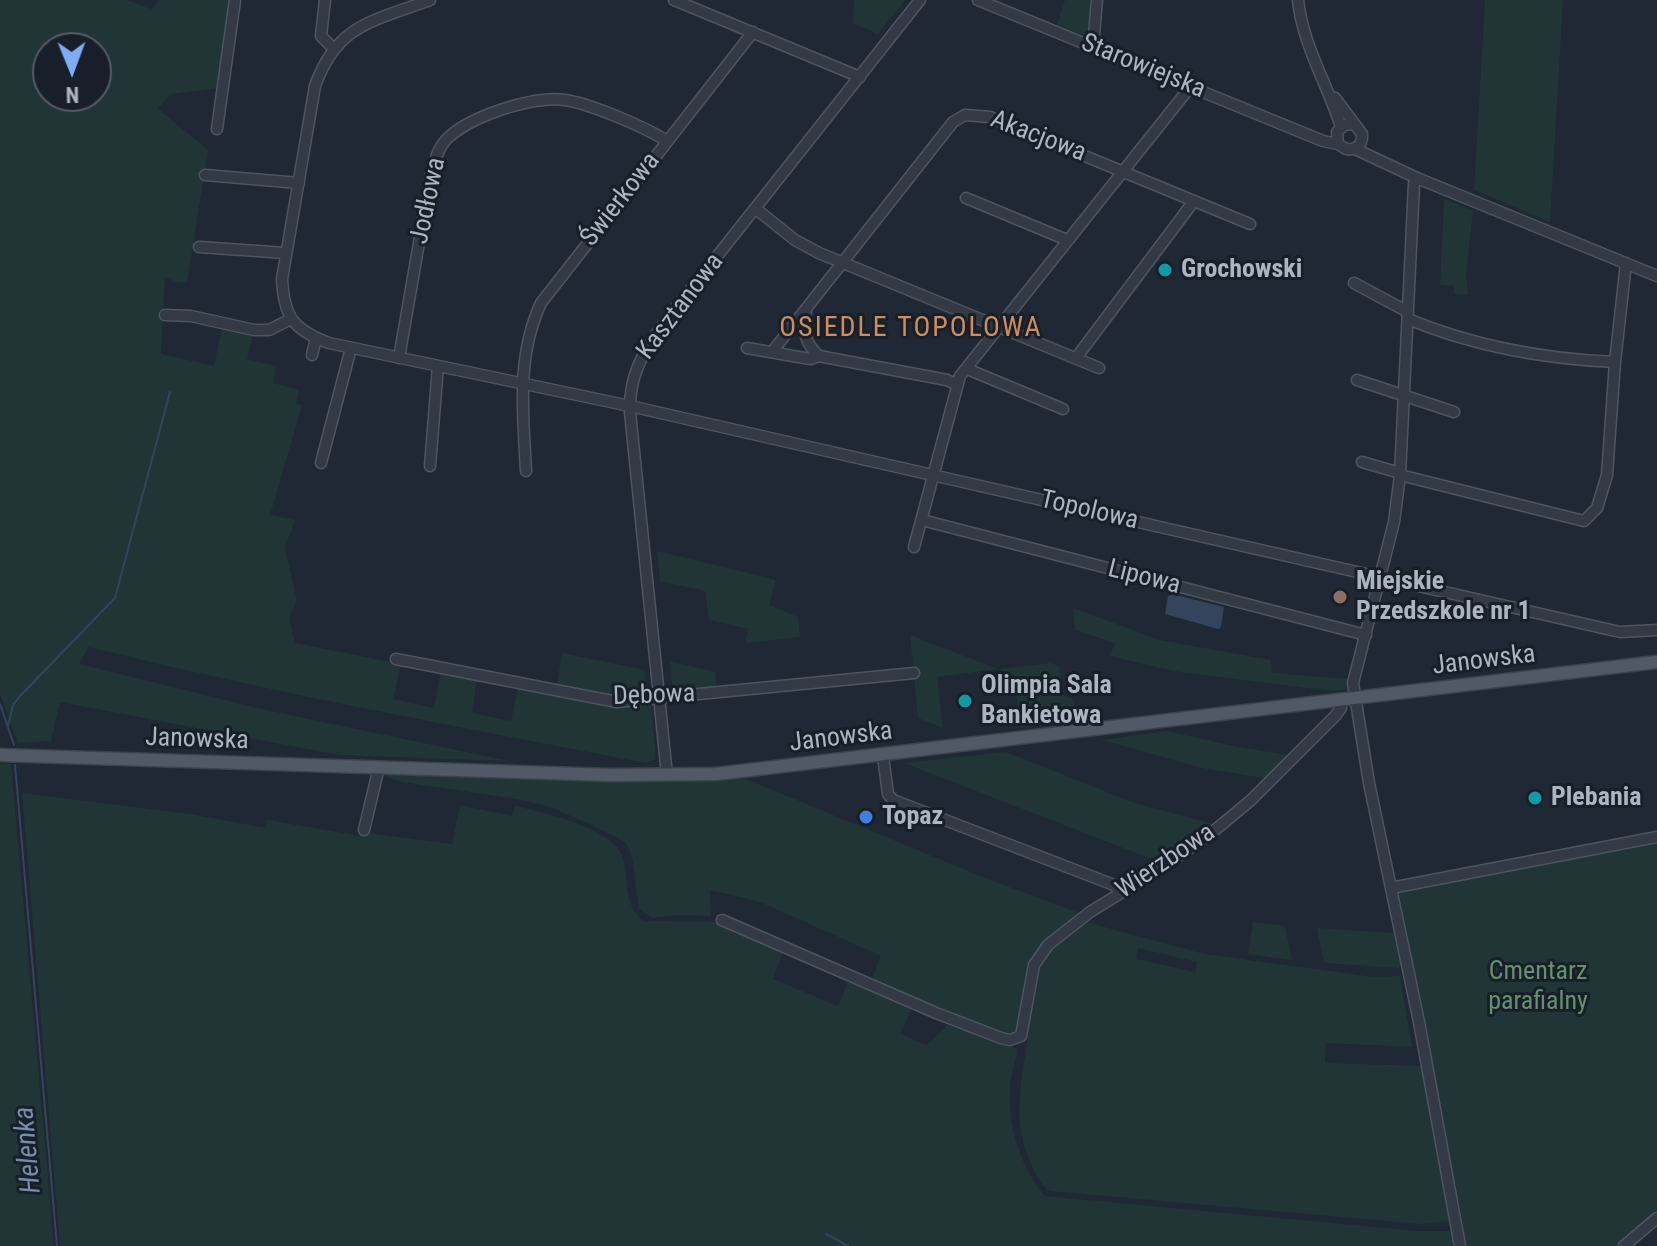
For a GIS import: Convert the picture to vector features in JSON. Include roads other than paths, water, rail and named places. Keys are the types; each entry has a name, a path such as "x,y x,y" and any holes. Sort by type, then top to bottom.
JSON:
{"main road":[{"name":"Janowska","path":"0,755 667,775 740,772 1657,662"}],"street":[{"path":"217,129 235,0"},
{"path":"325,0 321,36 333,48"},
{"path":"165,315 191,316 254,330 269,330 291,319 283,297 282,279 315,86 322,65 333,48 351,32 430,0"},
{"path":"674,0 860,77"},
{"name":"Kasztanowa","path":"667,775 630,406 633,377 646,348 920,0"},
{"name":"Starowiejska","path":"978,0 1323,141 1338,144"},
{"path":"1091,45 1097,0"},
{"path":"1298,0 1308,47 1327,87 1339,129 1338,144 1657,276"},
{"name":"Świerkowa","path":"522,384 525,348 541,303 753,32"},
{"path":"914,547 956,384 1121,170 1191,86"},
{"path":"1327,87 1361,130 1363,138 1395,167"},
{"name":"Jodłowa","path":"399,358 431,174 437,153 457,129 528,103 562,99 579,103 667,141"},
{"name":"Akacjowa","path":"772,352 953,122 965,115 990,117 1250,224"},
{"path":"1339,129 1354,124"},
{"name":"Starowiejska","path":"1309,134 1326,135 1339,129"},
{"path":"1355,149 1363,138"},
{"path":"205,175 299,183"},
{"path":"1417,178 1414,183 1400,474 1394,522 1353,683 1460,1246"},
{"path":"966,198 1067,240"},
{"path":"1076,358 1194,201"},
{"path":"756,209 795,240 842,263 1099,368"},
{"path":"199,247 286,253"},
{"path":"1362,462 1584,521 1597,508 1607,475 1626,263"},
{"path":"1354,283 1408,315 1456,337 1561,360 1615,362"},
{"path":"808,307 803,323 805,338 819,356"},
{"name":"Topolowa","path":"291,319 316,338 351,348 630,406 1620,632 1657,630"},
{"path":"312,355 316,338"},
{"path":"321,463 351,348"},
{"path":"747,348 810,359 819,356 956,384"},
{"path":"430,466 438,366"},
{"path":"967,367 1063,409"},
{"path":"1357,380 1454,412"},
{"path":"522,384 526,471"},
{"name":"Lipowa","path":"922,520 1366,635"},
{"name":"Dębowa","path":"396,659 617,702 914,673"},
{"name":"Wierzbowa","path":"722,920 975,1028 1007,1040 1021,1036 1030,979 1048,945 1081,918 1209,835 1250,801 1336,715 1341,708 1340,701"},
{"path":"883,756 888,794 893,800 1114,885 1121,893"},
{"path":"364,830 379,767"},
{"path":"1391,888 1657,837"},
{"path":"1624,1246 1657,1218"}],"water":[{"path":"1172,594 1224,607 1221,627 1218,629 1165,614 1168,596"}],"waterway":[{"path":"8,726 13,705 20,696 115,598 170,392"},
{"name":"Helenka","path":"0,704 14,745"},
{"name":"Helenka","path":"15,765 57,1246"},
{"path":"826,1234 848,1246"}],"place":[{"name":"Grochowski","path":"1165,270"},
{"name":"Miejskie Przedszkole nr 1","path":"1340,597"},
{"name":"Olimpia Sala Bankietowa","path":"965,701"},
{"name":"Plebania","path":"1535,798"},
{"name":"Topaz","path":"866,817"}],"district":[{"name":"OSIEDLE TOPOLOWA","path":"911,329"}],"park label":[{"name":"Cmentarz parafialny","path":"1538,987"}]}
